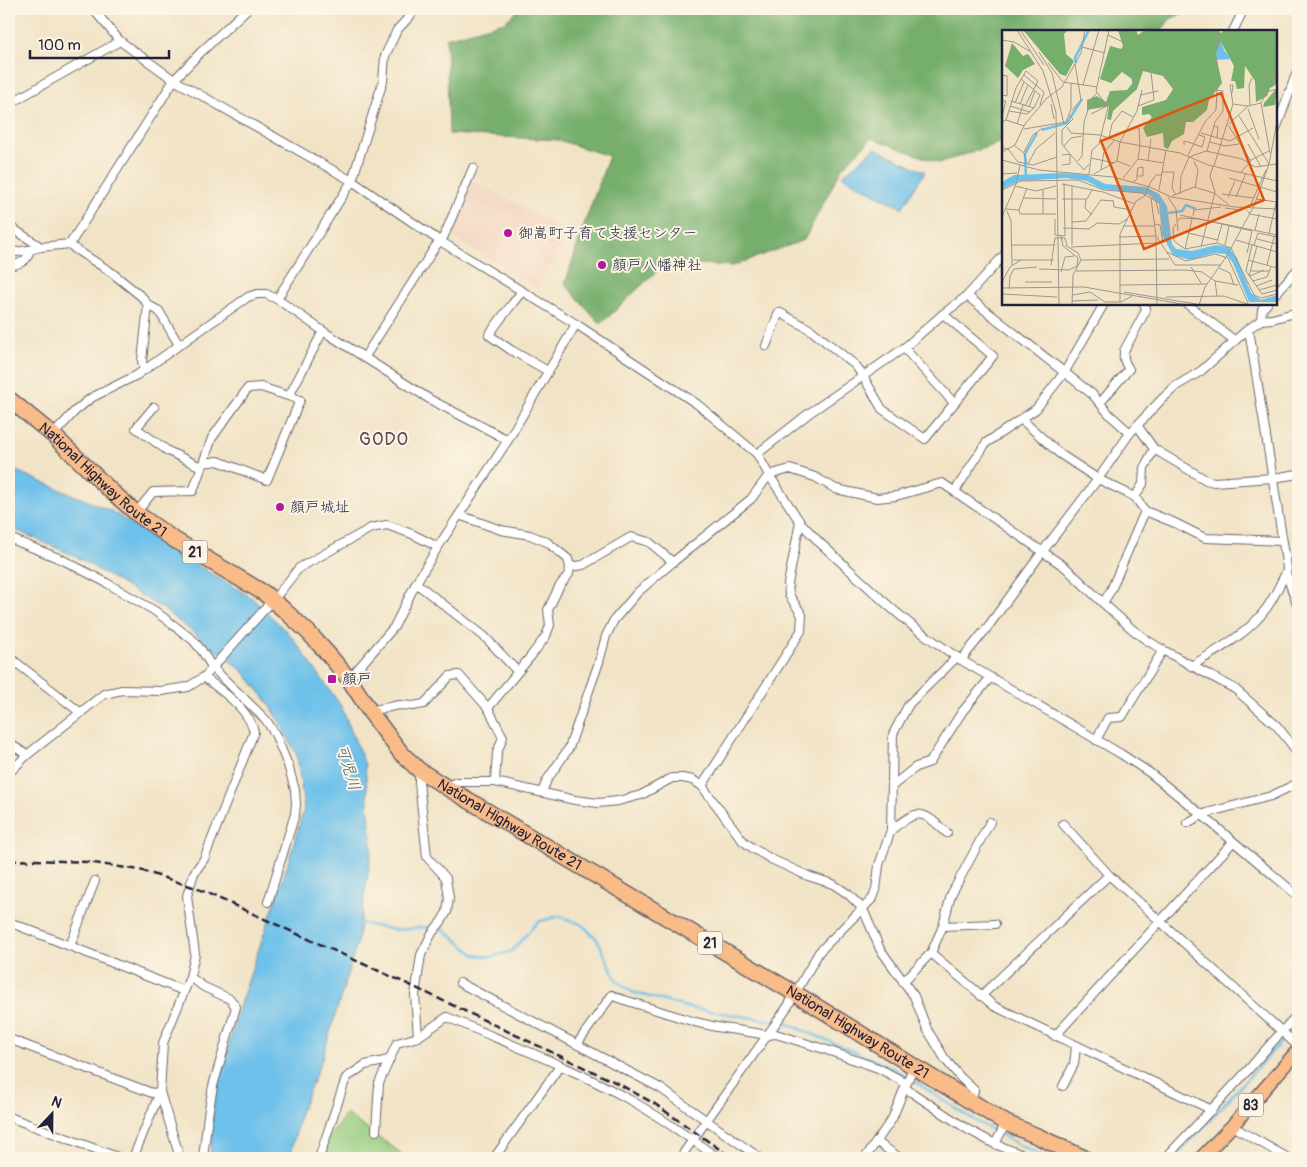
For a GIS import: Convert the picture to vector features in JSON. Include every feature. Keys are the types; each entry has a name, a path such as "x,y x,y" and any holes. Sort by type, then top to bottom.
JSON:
{"highway":[{"name":"National Highway Route 21","path":"9,399 53,435 136,513 173,539 264,593 269,603 308,632 349,679 401,753 419,770 796,994 1006,1123 1084,1158"}],"main road":[{"name":"83","path":"1201,1158 1232,1126 1295,1045"}],"street":[{"path":"93,9 120,41 174,80 352,181 440,241 576,324 697,404 757,454 769,476 800,522 890,607 916,628 990,678 1121,754 1150,774 1298,896"},
{"path":"70,244 174,80 247,9"},
{"path":"277,299 352,181 383,81 385,56 397,30 411,15 400,9"},
{"path":"1234,30 1244,9"},
{"path":"9,104 120,41"},
{"path":"1277,126 1298,69"},
{"path":"364,358 444,236 473,168"},
{"path":"9,226 41,247"},
{"path":"9,253 70,244"},
{"path":"70,244 111,272 142,297 148,305 159,311 179,345"},
{"path":"9,266 26,260 29,250"},
{"path":"757,454 808,414 904,348 967,296 1002,257"},
{"path":"1277,292 1298,269"},
{"path":"522,291 489,335 548,371"},
{"path":"53,435 74,411 91,398 144,370 248,297 266,294 277,299 364,358 431,400 508,440"},
{"path":"967,296 1092,394 1130,433"},
{"path":"144,370 142,361 148,305"},
{"path":"955,491 986,443 1036,409 1064,373 1103,305"},
{"path":"1100,403 1129,369 1126,366 1123,355 1146,312 1144,305"},
{"path":"1188,305 1234,340"},
{"path":"1261,320 1264,307"},
{"path":"766,346 779,312 811,330 855,365 882,408 925,439 993,356 943,314"},
{"path":"680,1158 796,994 819,952 873,898 879,866 891,830 893,734 909,704 959,658 987,628 1098,480 1130,433 1161,400 1176,386 1201,371 1234,340 1261,320 1298,312"},
{"path":"349,679 394,627 438,547 508,440 576,324"},
{"path":"1191,666 1223,647 1255,622 1266,609 1287,568 1250,336 1247,330"},
{"path":"289,396 323,331"},
{"path":"904,348 954,403"},
{"path":"136,513 153,492 193,491 202,465 212,438 248,388 261,387 300,400 267,480 218,461 202,465 168,451 136,428 154,407"},
{"path":"1021,419 1060,454 1098,480 1135,497 1145,511 1205,538 1282,541"},
{"path":"1137,425 1154,449 1206,480 1214,482 1273,478 1298,474"},
{"path":"1135,497 1142,484 1144,468 1154,449"},
{"path":"542,792 547,780 569,748 599,662 606,636 614,620 638,592 751,499 769,476 790,469 836,489 877,498 896,496 942,483 1065,566 1132,629 1163,650 1235,689 1277,726 1298,755"},
{"path":"1103,603 1111,590 1145,511"},
{"path":"459,515 501,530 530,535 547,542 568,559 570,567 569,574 559,588 548,610 550,625 546,636 488,708"},
{"path":"702,786 801,631 802,615 789,595 788,584 800,522"},
{"path":"9,773 27,755 104,694 122,690 161,691 188,687 204,677 299,568 371,528 387,525 412,534 438,547"},
{"path":"570,567 583,565 631,537 649,542 673,562"},
{"path":"9,538 63,560 105,582 155,612 182,631 193,640 212,667 266,720 281,746 288,765 295,790 296,804 295,814 268,902"},
{"path":"1286,572 1296,592 1298,607"},
{"path":"416,584 485,637 517,672"},
{"path":"1096,740 1108,718 1122,716 1163,650"},
{"path":"9,657 80,713"},
{"path":"373,715 399,706 424,704 450,676 459,675 488,708 502,737 497,754 495,782"},
{"path":"133,1158 160,1092 163,1043 190,977 195,954 187,896 194,873 204,860 254,732 253,725 243,711 204,677"},
{"path":"892,786 916,767 930,762 962,712 990,678"},
{"path":"9,742 27,755"},
{"path":"418,1037 415,995 421,955 432,932 447,912 449,898 446,878 427,857 419,770"},
{"path":"446,787 456,782 495,782 598,803 618,801 640,794 672,778 692,780 702,786 744,841 754,849 808,876 833,884 848,894 863,909 880,949 914,996 928,1029 945,1059 974,1090 972,1102"},
{"path":"1187,823 1202,815 1271,796 1298,783"},
{"path":"891,830 910,816 918,814 929,817 947,833"},
{"path":"903,982 931,953 943,926 951,895 990,822"},
{"path":"1063,824 1109,875 1298,1046"},
{"path":"1055,1036 1233,842"},
{"path":"981,996 1109,875"},
{"path":"70,946 95,882"},
{"path":"9,922 184,991"},
{"path":"943,926 995,924"},
{"path":"931,953 994,1006 1212,1110"},
{"path":"190,977 204,987 230,999 236,1007 213,1086 203,1158"},
{"path":"460,984 660,1088 760,1158"},
{"path":"577,1044 612,994 618,998 695,1022 717,1027 776,1034 878,1068 899,1079 905,1087 967,1129 1018,1156 1030,1158"},
{"path":"1170,1153 1212,1110 1298,1014"},
{"path":"376,1131 379,1083 397,1042 418,1037 447,1017 560,1066 632,1101 718,1158"},
{"path":"9,1039 152,1093 160,1092"},
{"path":"1064,1086 1074,1064 1076,1046"},
{"path":"319,1158 346,1078 365,1065 389,1060"},
{"path":"865,1158 892,1119 914,1065"},
{"path":"494,1158 560,1066"},
{"path":"160,1092 180,1158"},
{"path":"9,1118 120,1158"},
{"path":"995,1144 1006,1123"},
{"path":"1232,1126 1288,1158"},
{"path":"877,1142 900,1158"}],"shaded area":[{"name":"御嵩町子育て支援センター","path":"473,180 569,233 537,288 447,234"}],"green space":[{"path":"519,9 1192,9 1170,19 1162,30 1002,30 1002,142 939,163 872,138 842,168 804,240 732,266 666,262 601,324 565,284 609,156 558,140 449,134 446,38 505,22"},
{"path":"346,1114 408,1158 323,1158 329,1137"}],"water":[{"path":"875,148 925,172 902,208 842,176"},
{"name":"可児川","path":"9,468 111,511 160,543 252,598 292,637 341,706 365,765 372,849 357,943 322,1059 300,1113 290,1158 210,1158 214,1103 238,1010 284,876 304,809 297,755 271,706 243,671 163,609 77,557 9,527"}],"waterway":[{"path":"359,923 396,930 426,927 443,929 475,955 492,957 512,951 538,922 559,916 581,924 597,939 617,981 632,992 690,1008 786,1023 895,1069 974,1120 1023,1147 1050,1158"},
{"path":"1175,1158 1298,1023"}],"railway":[{"path":"9,861 87,862 140,870 196,888 412,986 617,1083 655,1104 732,1158"}],"place":[{"name":"御嵩町子育て支援センター","path":"508,233"},
{"name":"顔戸八幡神社","path":"602,265"},
{"name":"顔戸城址","path":"280,507"},
{"name":"顔戸","path":"332,679"}],"district":[{"name":"GODO","path":"384,439"}]}
